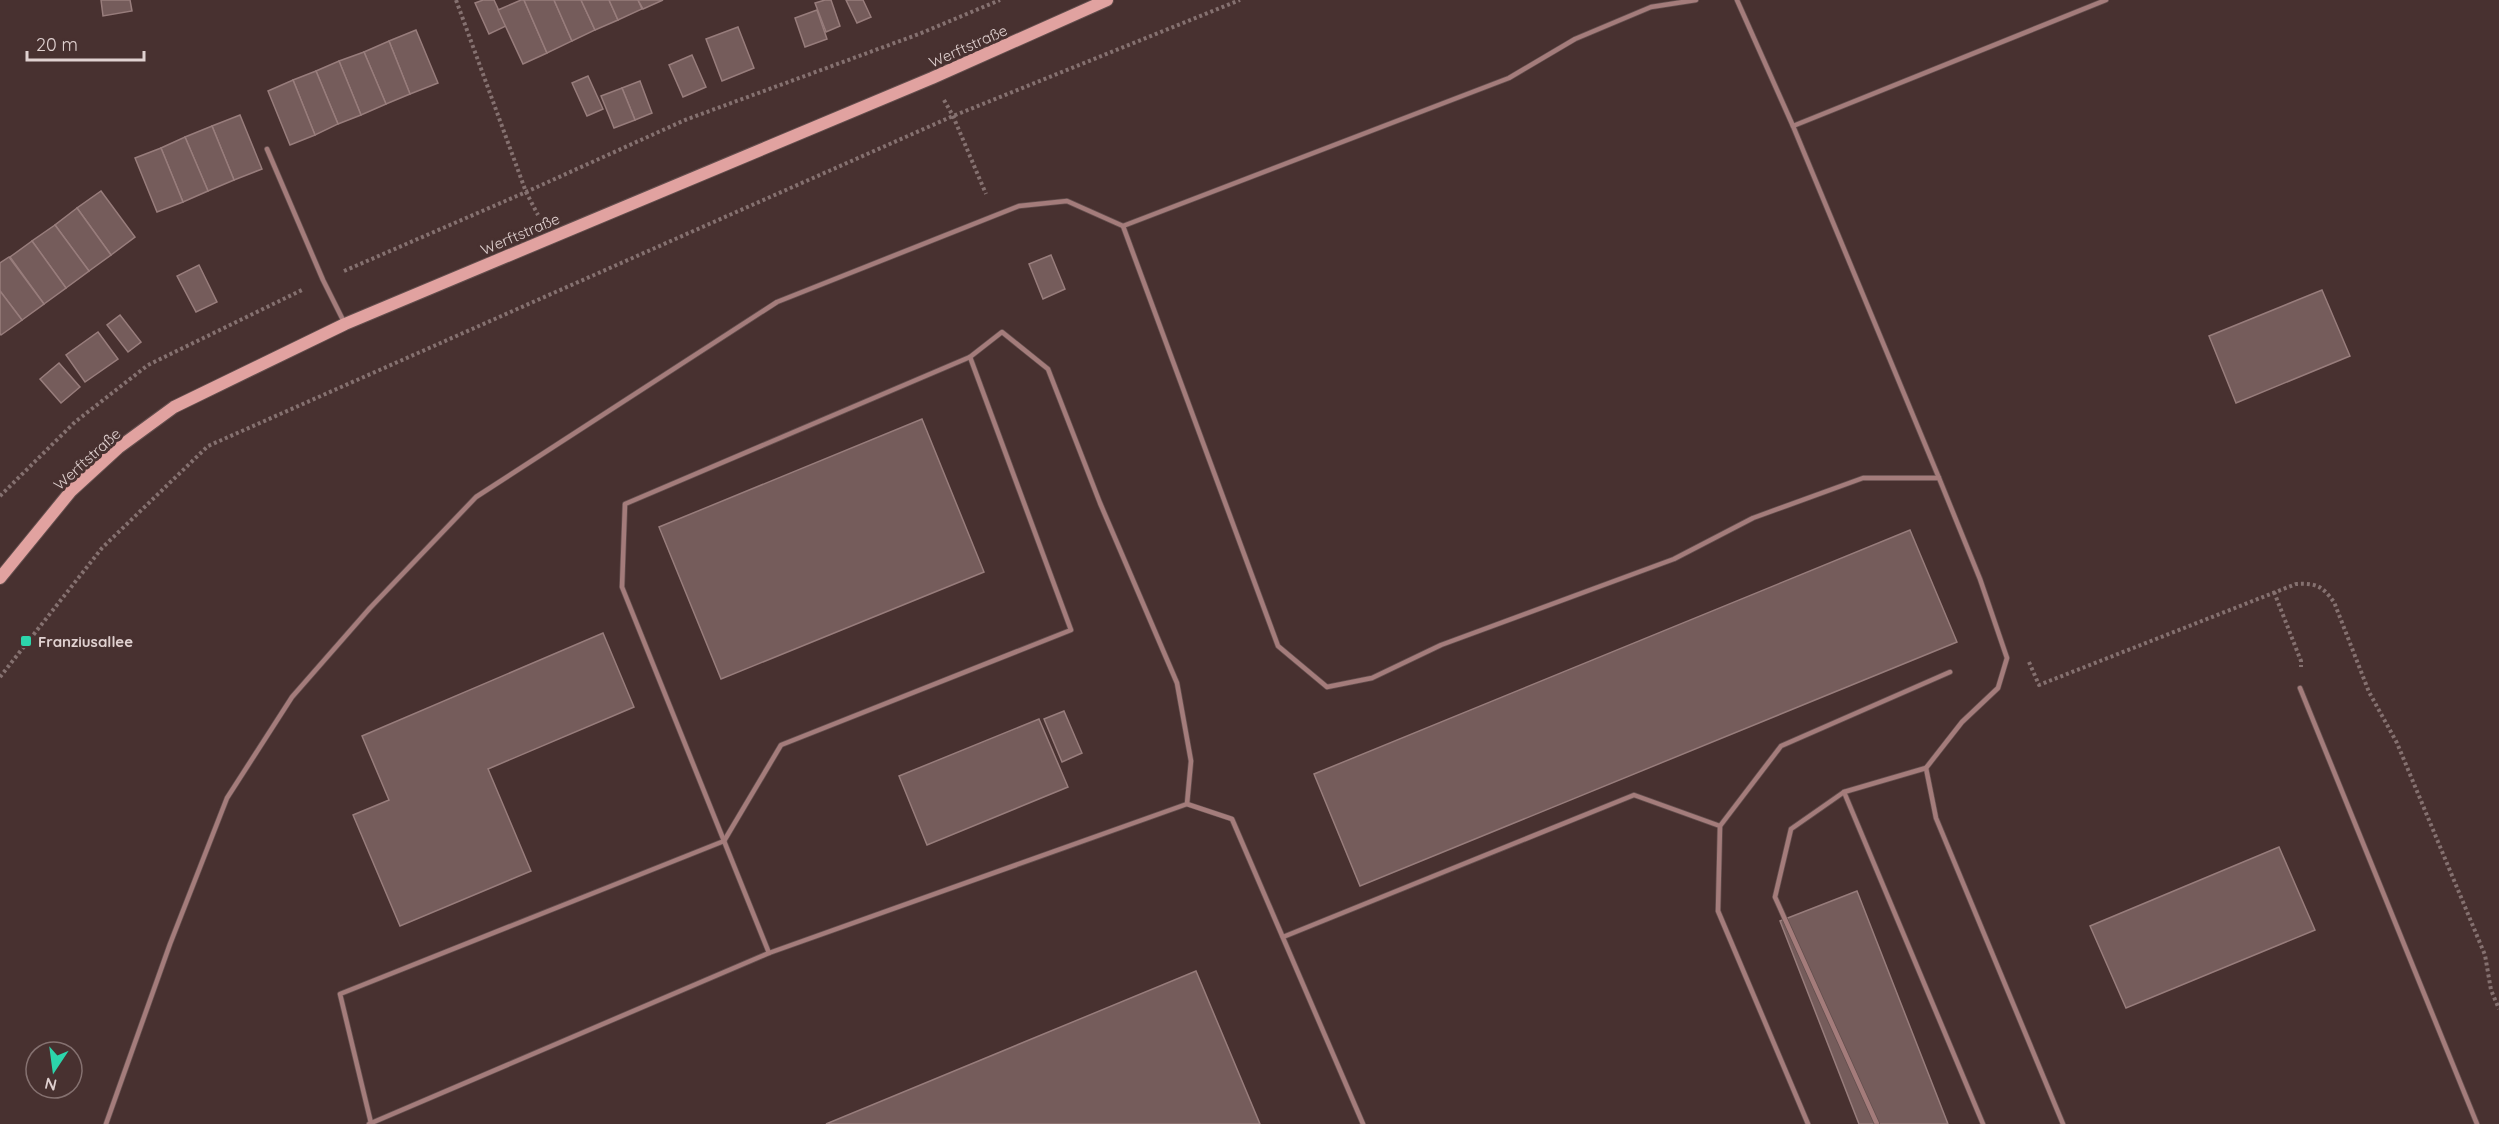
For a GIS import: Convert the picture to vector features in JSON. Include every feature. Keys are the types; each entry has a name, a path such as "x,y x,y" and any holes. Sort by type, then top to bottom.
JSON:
{"main road":[{"name":"Werftstraße","path":"0,578 71,491 118,448 174,407 345,324 932,78 1107,0"}],"lane":[{"path":"106,1124 170,944 227,798 292,697 370,608 476,497 777,302 1019,206 1067,201 1123,226 1509,78 1575,39 1652,7 1696,0"},
{"path":"1737,0 1793,126 1939,478 1980,579 2007,658 1998,688 1962,722 1926,768 1844,792 1791,829 1775,897 1877,1124"},
{"path":"1793,126 2106,0"},
{"path":"267,149 323,280 345,324"},
{"path":"1123,226 1278,646 1327,687 1372,678 1442,645 1674,559 1753,518 1863,478 1939,478"},
{"path":"769,953 622,587 625,504 970,357 1002,332 1048,369 1100,503 1177,683 1191,760 1187,804"},
{"path":"970,357 1071,630 781,745 724,841 340,994 370,1124 769,953 1187,804 1232,819 1363,1124"},
{"path":"1809,1124 1718,911 1720,826 1781,746 1950,672"},
{"path":"2300,688 2477,1124"},
{"path":"1926,768 1936,818 2063,1124"},
{"path":"1844,792 1983,1124"},
{"path":"1283,937 1634,795 1720,826"}],"path":[{"path":"456,0 526,192 549,239"},
{"path":"0,495 75,422 148,365 323,280 685,120 919,34 1000,0"},
{"path":"0,677 102,548 208,446 953,116 1240,0"},
{"path":"932,78 953,116 990,203 1013,193 1019,206"},
{"path":"2026,653 2039,685 2296,584 2312,583 2325,590 2334,602 2369,692 2397,743 2485,955 2491,990 2499,1010"},
{"path":"2274,592 2301,661 2300,688"}],"building":[{"path":"101,0 130,0 132,11 103,16"},
{"path":"494,0 506,26 489,34 475,3"},
{"path":"524,0 547,53 523,64 498,10"},
{"path":"524,0 554,0 572,41 547,53"},
{"path":"554,0 581,0 595,30 572,41"},
{"path":"581,0 609,0 618,20 595,30"},
{"path":"609,0 638,0 642,9 618,20"},
{"path":"638,0 663,0 643,9"},
{"path":"831,0 840,26 826,32 815,3"},
{"path":"846,0 863,0 871,17 857,23"},
{"path":"817,10 827,39 805,47 795,18"},
{"path":"738,27 754,68 722,81 706,39"},
{"path":"416,30 438,83 410,94 389,41"},
{"path":"389,41 410,94 386,104 364,52"},
{"path":"364,52 386,104 361,115 339,61"},
{"path":"692,55 706,87 683,97 669,65"},
{"path":"339,61 361,115 338,124 316,71"},
{"path":"316,71 338,124 315,135 293,80"},
{"path":"588,76 603,109 587,116 572,83"},
{"path":"293,80 315,135 290,145 268,91"},
{"path":"640,81 652,113 635,120 622,88"},
{"path":"622,88 635,120 614,128 601,96"},
{"path":"240,115 262,169 234,180 212,126"},
{"path":"212,126 234,180 208,191 185,137"},
{"path":"185,137 208,191 183,202 161,148"},
{"path":"161,148 183,202 157,212 135,158"},
{"path":"101,191 135,237 111,255 77,208"},
{"path":"77,208 111,255 89,271 55,225"},
{"path":"55,225 89,271 66,288 32,241"},
{"path":"32,241 66,288 44,304 10,257"},
{"path":"1051,255 1065,289 1043,299 1029,264"},
{"path":"9,257 44,304 22,320 0,291 0,263"},
{"path":"199,265 217,302 196,312 177,276"},
{"path":"2322,290 2350,356 2236,403 2209,336"},
{"path":"0,291 22,320 1,335 0,333"},
{"path":"120,315 141,342 128,352 107,325"},
{"path":"98,332 118,359 85,382 66,355"},
{"path":"59,363 80,387 61,403 40,379"},
{"path":"922,419 984,572 721,679 659,527"},
{"path":"1910,530 1957,642 1360,886 1314,774"},
{"path":"603,633 634,707 488,769 531,871 400,926 353,815 389,800 362,736"},
{"path":"1064,711 1082,753 1062,762 1044,719"},
{"path":"1039,719 1068,787 927,845 899,776"},
{"path":"2279,847 2315,930 2126,1008 2090,926"},
{"path":"1857,891 1948,1124 1859,1124 1780,921"},
{"path":"1196,971 1260,1124 826,1124"}],"place":[{"name":"Franziusallee","path":"26,641"}]}
